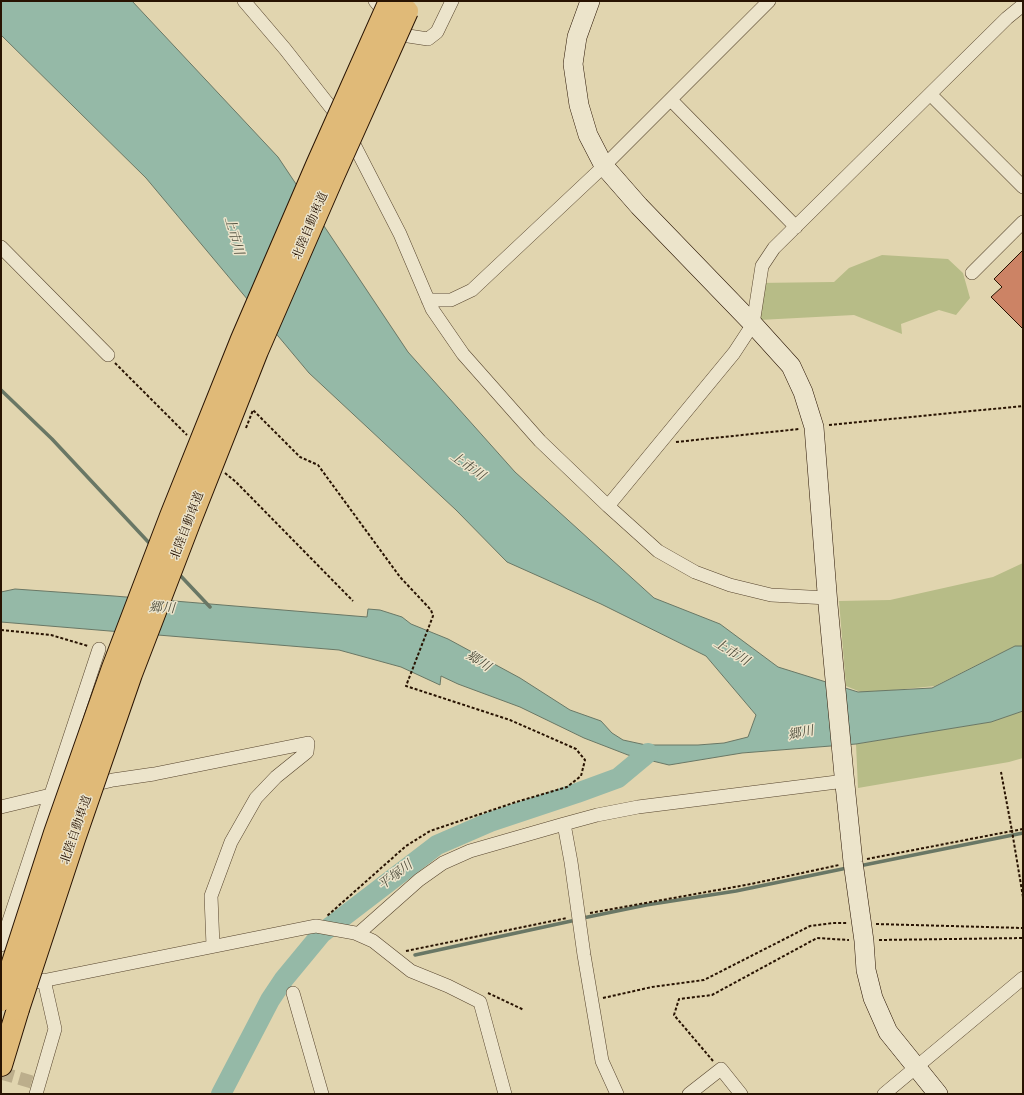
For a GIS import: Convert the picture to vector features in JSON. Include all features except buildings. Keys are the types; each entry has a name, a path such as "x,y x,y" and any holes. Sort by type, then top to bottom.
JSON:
{"highway":[{"name":"北陸自動車道","path":"1,1065 10,1004 55,833 110,675 171,516 242,339 314,172 403,4"}],"street":[{"path":"244,1 285,49 343,123 400,234 432,309 463,354 540,441 658,551 695,572 730,585 771,595 828,602"},
{"path":"375,1 402,35 428,39 437,32 452,1"},
{"path":"590,1 577,37 573,64 581,112 588,134 604,166 639,206 753,324 790,366 803,392 814,427 844,778 853,862 867,932 866,970 873,998 888,1032 938,1094"},
{"path":"428,300 451,300 472,290 604,166 769,1"},
{"path":"608,506 734,353 753,324 762,266 774,248 1007,18 1023,5"},
{"path":"930,94 1023,187"},
{"path":"671,100 796,227"},
{"path":"972,273 1023,222"},
{"path":"1,247 108,355"},
{"path":"1,945 99,649"},
{"path":"1,807 113,780 154,774 308,743 306,752 276,777 256,798 231,842 210,896 213,946"},
{"path":"355,934 419,880 443,863 470,851 597,815 844,778"},
{"path":"564,824 591,1000 602,1061 617,1094"},
{"path":"1,989 316,926 355,934 373,941 411,970 480,1002 505,1094"},
{"path":"884,1094 1023,978"},
{"path":"36,1094 55,1029 44,980"},
{"path":"293,993 322,1094"},
{"path":"689,1094 721,1069 741,1094"}],"path":[{"path":"108,355 192,440"},
{"path":"658,444 1023,406"},
{"path":"244,431 253,410 300,457 318,465 400,577 431,610 433,616 406,686 510,720 576,749 585,760 581,776 567,787 516,802 430,831 406,846 316,926"},
{"path":"228,466 225,473 236,482 353,601"},
{"path":"1,630 51,635 99,649"},
{"path":"1001,772 1023,897"},
{"path":"405,952 578,916 752,884 853,862 1023,829"},
{"path":"591,1000 652,987 704,980 810,926 848,923"},
{"path":"721,1069 674,1015 679,999 712,995 817,938 867,932 1023,928"},
{"path":"867,932 1023,938"}],"green space":[{"path":"882,255 948,259 963,273 970,298 956,315 939,310 901,324 902,334 854,315 759,320 756,283 834,282 849,268"},
{"path":"1023,563 1023,646 1015,646 935,686 863,693 846,686 839,601 890,600 993,577"},
{"path":"1023,711 1023,758 1009,762 858,788 856,744 991,722"}],"water":[{"path":"1,1 132,1 278,157 408,352 515,472 654,598 720,624 778,667 858,692 932,688 1015,646 1023,646 1023,711 991,722 856,744 742,753 669,765 628,755 584,738 520,707 458,684 441,676 440,685 401,667 339,650 1,622 1,592 15,589 367,617 368,609 380,610 402,617 411,624 448,639 520,678 570,710 601,721 612,733 623,740 646,745 698,745 724,743 748,737 756,715 706,656 601,604 507,562 456,510 309,373 146,178 1,35"}],"waterway":[{"path":"1,390 52,439 152,546"},
{"path":"177,572 210,607"},
{"name":"平塚川","path":"221,1094 270,1000 284,979 322,933 437,845 490,822 618,778 648,753"},
{"path":"859,866 1023,833"},
{"path":"583,918 646,905 736,891 847,868"},
{"path":"415,955 576,920"}],"tunnel":[{"path":"1,1073 39,1084"}],"water label":[{"name":"上市川","path":"233,236"},
{"name":"上市川","path":"467,467"},
{"name":"郷川","path":"162,609"},
{"name":"上市川","path":"731,653"},
{"name":"郷川","path":"478,662"},
{"name":"郷川","path":"801,734"}]}
